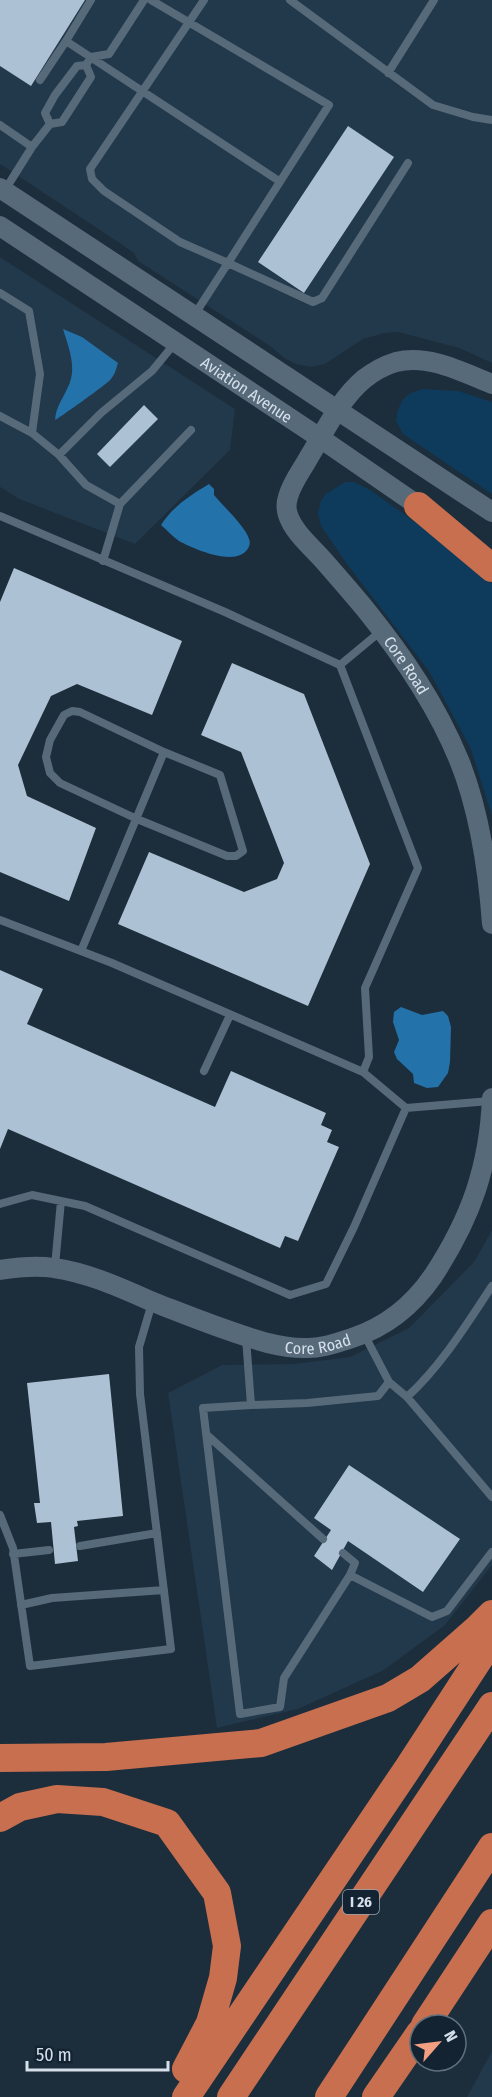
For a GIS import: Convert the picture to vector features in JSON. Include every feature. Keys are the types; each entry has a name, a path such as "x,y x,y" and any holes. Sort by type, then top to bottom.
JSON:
{"highway":[{"path":"418,506 492,568"},
{"path":"0,1758 106,1757 261,1743 388,1698 420,1679 492,1614"},
{"path":"186,2097 408,1768 492,1639"},
{"name":"I 26","path":"231,2097 492,1706"},
{"path":"0,1794 104,1802 167,1823 217,1893 227,1946 223,1978 210,2023 172,2097"},
{"path":"0,1818 20,1806 57,1799"},
{"path":"329,2097 492,1847"},
{"path":"434,2013 492,1923"},
{"path":"376,2097 408,2052"},
{"path":"386,2097 408,2057"}],"street":[{"name":"Aviation Avenue","path":"2,190 339,409 492,512"},
{"name":"Aviation Avenue","path":"0,226 492,555"},
{"name":"Core Road","path":"492,384 447,366 424,360 394,363 365,378 339,409 320,438 294,481 286,506 288,516 302,537 402,656 423,688 459,761 482,839 492,924"},
{"name":"Core Road","path":"0,1270 31,1266 55,1268 111,1284 265,1343 304,1348 324,1347 364,1334 410,1306 451,1249 471,1207 484,1166 491,1123 492,1099"}],"lane":[{"path":"40,80 91,0"},
{"path":"86,65 91,57 109,54 144,0"},
{"path":"152,0 329,105 194,315"},
{"path":"204,0 90,169 92,179 104,191 180,242 313,302 322,298 408,163"},
{"path":"290,0 433,105 492,120"},
{"path":"388,73 434,0"},
{"path":"66,41 279,181"},
{"path":"2,190 50,124 62,122 91,76 86,65"},
{"path":"50,124 45,113 55,95 76,66 86,65"},
{"path":"0,125 32,147"},
{"path":"0,293 29,311 40,374 32,433"},
{"path":"59,455 101,413 152,370 176,342"},
{"path":"0,416 32,433 59,455 86,485 120,504"},
{"path":"103,561 120,504 191,430"},
{"path":"0,516 225,612 340,665 418,868 365,988 369,1058 363,1072"},
{"path":"340,665 382,630"},
{"path":"72,711 80,712 164,752 220,775 243,851 236,856 227,856 137,819 60,783 50,773 46,757 50,740 64,715 72,711"},
{"path":"81,951 164,752"},
{"path":"0,920 81,951 363,1072 406,1108 492,1099"},
{"path":"204,1071 230,1015"},
{"path":"0,1204 32,1195 85,1206 290,1295 326,1284 406,1108"},
{"path":"55,1268 61,1201"},
{"path":"407,1397 422,1383 469,1321 492,1286"},
{"path":"0,1515 13,1554 30,1666 171,1649 140,1394 139,1347 152,1301"},
{"path":"364,1334 389,1382 407,1397 492,1497"},
{"path":"245,1336 251,1405"},
{"path":"343,1553 355,1563 350,1575 284,1678 280,1707 240,1714 203,1408 307,1403 378,1396 389,1382"},
{"path":"207,1435 323,1539"},
{"path":"80,1546 157,1533"},
{"path":"13,1554 50,1550"},
{"path":"350,1575 432,1617 447,1611 492,1552"},
{"path":"21,1605 52,1598 164,1590"}],"shaded area":[{"path":"0,0 492,0 492,363 459,348 398,332 363,339 325,364 311,367 296,364 138,261 134,253 0,164"},
{"path":"0,257 235,409 230,450 135,544 19,499 0,487"},
{"path":"63,329 82,337 118,363 113,376 107,383 55,420 72,374 70,352"},
{"path":"424,389 458,391 492,402 492,494 403,434 396,421 401,404 407,396"},
{"path":"345,482 354,482 370,490 415,522 492,584 492,816 471,749 429,671 347,564 321,526 318,513 321,500"},
{"path":"209,484 214,489 214,495 239,522 250,541 246,551 239,556 222,556 194,548 179,541 161,525 177,507"},
{"path":"401,1007 422,1015 443,1011 448,1016 451,1027 450,1062 448,1073 438,1087 427,1088 414,1083 413,1074 397,1059 394,1052 399,1040 393,1022 394,1012"},
{"path":"492,1230 492,1565 445,1625 384,1670 298,1709 217,1728 168,1393 222,1365 293,1364 350,1357 409,1328 474,1262"},
{"path":"492,2051 492,2097 467,2097"}],"building":[{"path":"0,0 85,0 31,86 0,66"},
{"path":"348,126 394,157 304,293 258,262"},
{"path":"144,405 158,419 110,467 97,454"},
{"path":"14,568 182,641 152,715 77,684 51,696 18,765 27,796 96,828 69,901 0,872 0,602"},
{"path":"232,663 304,694 370,864 308,1006 118,924 149,852 244,892 277,879 284,863 241,752 201,735"},
{"path":"0,970 43,989 27,1024 215,1107 231,1071 326,1113 321,1125 332,1130 327,1142 339,1147 298,1241 285,1236 280,1248 8,1129 0,1149"},
{"path":"109,1374 123,1516 77,1521 78,1526 74,1527 78,1561 55,1564 51,1522 37,1523 34,1503 40,1503 27,1383"},
{"path":"349,1465 460,1539 423,1592 348,1541 332,1570 314,1556 331,1530 314,1518"}]}
